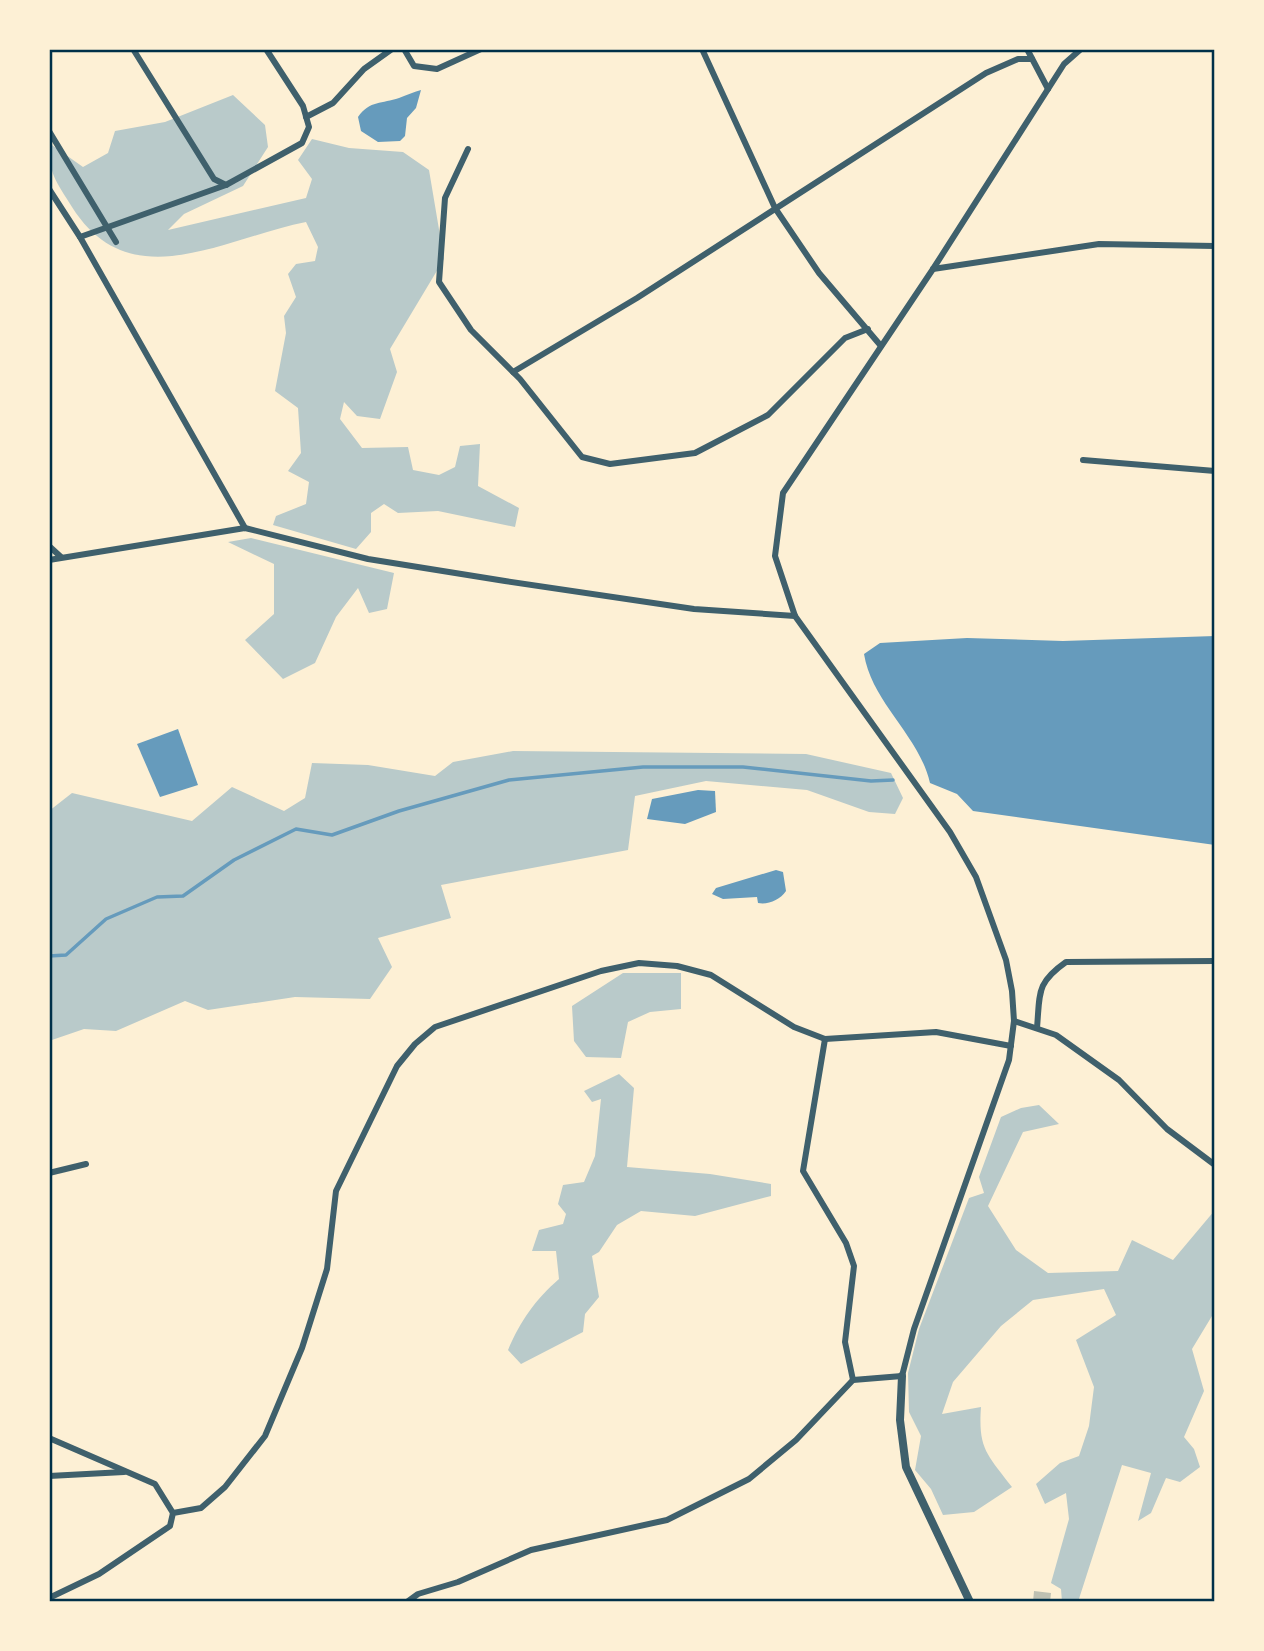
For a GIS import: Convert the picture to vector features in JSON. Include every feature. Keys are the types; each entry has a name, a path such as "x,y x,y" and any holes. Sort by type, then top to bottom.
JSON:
{"street":[{"path":"133,49 214,179 226,185"},
{"path":"80,237 106,225 226,185 302,143 309,127 303,106 266,49"},
{"path":"306,117 333,103 364,69 392,49"},
{"path":"404,49 414,66 437,69 481,49"},
{"path":"702,49 775,208 819,273 881,346"},
{"path":"1027,49 1048,89"},
{"path":"970,1602 906,1467 900,1420 902,1376 914,1329 1011,1046 1014,1021 1006,960 976,877 964,853 795,616 775,556 783,493 933,269 1064,64 1081,49"},
{"path":"513,372 637,298 986,73 1018,59 1032,59"},
{"path":"49,131 116,242"},
{"path":"468,149 445,198 439,282 471,330 513,372 582,457 611,464 695,453 768,415 845,338 868,329"},
{"path":"49,189 80,237 244,528"},
{"path":"933,269 1099,244 1215,246"},
{"path":"1083,460 1215,471"},
{"path":"49,560 244,528 368,559 505,581 694,608 795,616"},
{"path":"49,546 61,557"},
{"path":"1037,1028 1040,997 1047,975 1066,962 1215,961"},
{"path":"173,1513 201,1508 225,1487 265,1436 302,1348 327,1269 336,1191 397,1066 415,1044 435,1027 601,971 639,963 677,966 711,975 794,1027 825,1039 936,1032 1011,1046"},
{"path":"1014,1021 1056,1035 1119,1080 1167,1129 1215,1165"},
{"path":"825,1039 803,1171 846,1242 854,1266 845,1342 853,1380"},
{"path":"49,1173 86,1164"},
{"path":"407,1602 418,1594 458,1582 531,1550 667,1520 749,1479 796,1440 853,1380 902,1376"},
{"path":"49,1438 155,1484 173,1513 170,1526 150,1540 99,1574 49,1598"},
{"path":"49,1476 127,1471"}],"shaded area":[{"path":"233,95 265,125 268,147 243,186 184,214 168,230 306,198 312,179 298,160 312,139 349,148 403,152 429,170 444,259 390,349 397,372 380,419 357,416 344,402 340,419 362,448 408,447 413,470 439,475 455,467 460,446 480,444 478,486 519,508 515,527 438,511 398,513 384,504 371,513 371,532 356,549 273,525 276,516 306,504 309,482 288,471 301,453 298,408 275,391 286,333 284,316 296,297 288,274 296,264 315,261 318,247 306,222 180,255 150,256 122,250 95,235 72,207 54,177 49,154 49,143 83,167 108,153 115,131 165,122"},
{"path":"251,538 394,573 387,609 369,613 358,588 336,617 315,663 283,679 245,640 274,614 274,564 228,542"},
{"path":"513,751 806,754 891,773 903,798 895,814 869,812 807,790 706,781 635,796 628,850 441,885 451,918 378,938 392,967 370,999 295,997 208,1010 185,1001 116,1031 84,1029 49,1041 49,811 72,793 192,821 232,787 284,811 305,798 312,763 368,765 435,776 453,762"},
{"path":"623,973 681,973 681,1009 650,1012 628,1022 621,1058 586,1057 574,1041 572,1006"},
{"path":"619,1074 634,1088 627,1167 710,1174 771,1184 771,1196 695,1216 641,1211 617,1225 599,1252 592,1256 599,1297 585,1314 583,1332 521,1364 508,1350 529,1311 559,1279 556,1251 532,1251 539,1230 563,1224 566,1214 558,1204 563,1185 584,1182 595,1156 601,1099 592,1102 584,1091"},
{"path":"1039,1105 1059,1124 1023,1132 988,1206 1016,1250 1048,1273 1118,1271 1132,1240 1173,1260 1215,1210 1215,1311 1192,1349 1204,1391 1184,1437 1194,1449 1200,1467 1180,1482 1166,1478 1151,1513 1138,1521 1151,1473 1122,1465 1078,1602 1062,1602 1061,1589 1051,1583 1069,1519 1066,1493 1045,1504 1036,1484 1060,1463 1079,1456 1089,1426 1094,1387 1076,1340 1116,1315 1104,1289 1033,1300 1001,1326 953,1382 942,1414 981,1407 981,1433 986,1450 1012,1487 974,1512 943,1515 931,1489 915,1470 921,1436 909,1412 908,1373 919,1329 969,1198 984,1193 979,1177 1001,1117 1021,1108"}],"water":[{"path":"421,90 416,108 407,118 405,136 400,141 378,142 361,131 358,117 367,108"},
{"path":"1215,636 1215,845 973,811 957,794 930,783 916,749 876,688 864,654 880,643 967,638 1063,641"},
{"path":"178,729 198,785 160,797 137,744"},
{"path":"698,790 715,791 716,812 685,824 647,819 652,799"},
{"path":"776,870 783,872 786,891 774,901 758,903 757,897 723,899 712,894 716,888"}],"building":[{"path":"1034,1591 1051,1593 1050,1602 1033,1602"}],"waterway":[{"path":"49,956 66,955 106,919 157,897 183,896 234,860 296,829 332,835 399,811 509,780 643,767 743,767 871,781 893,780"}]}
